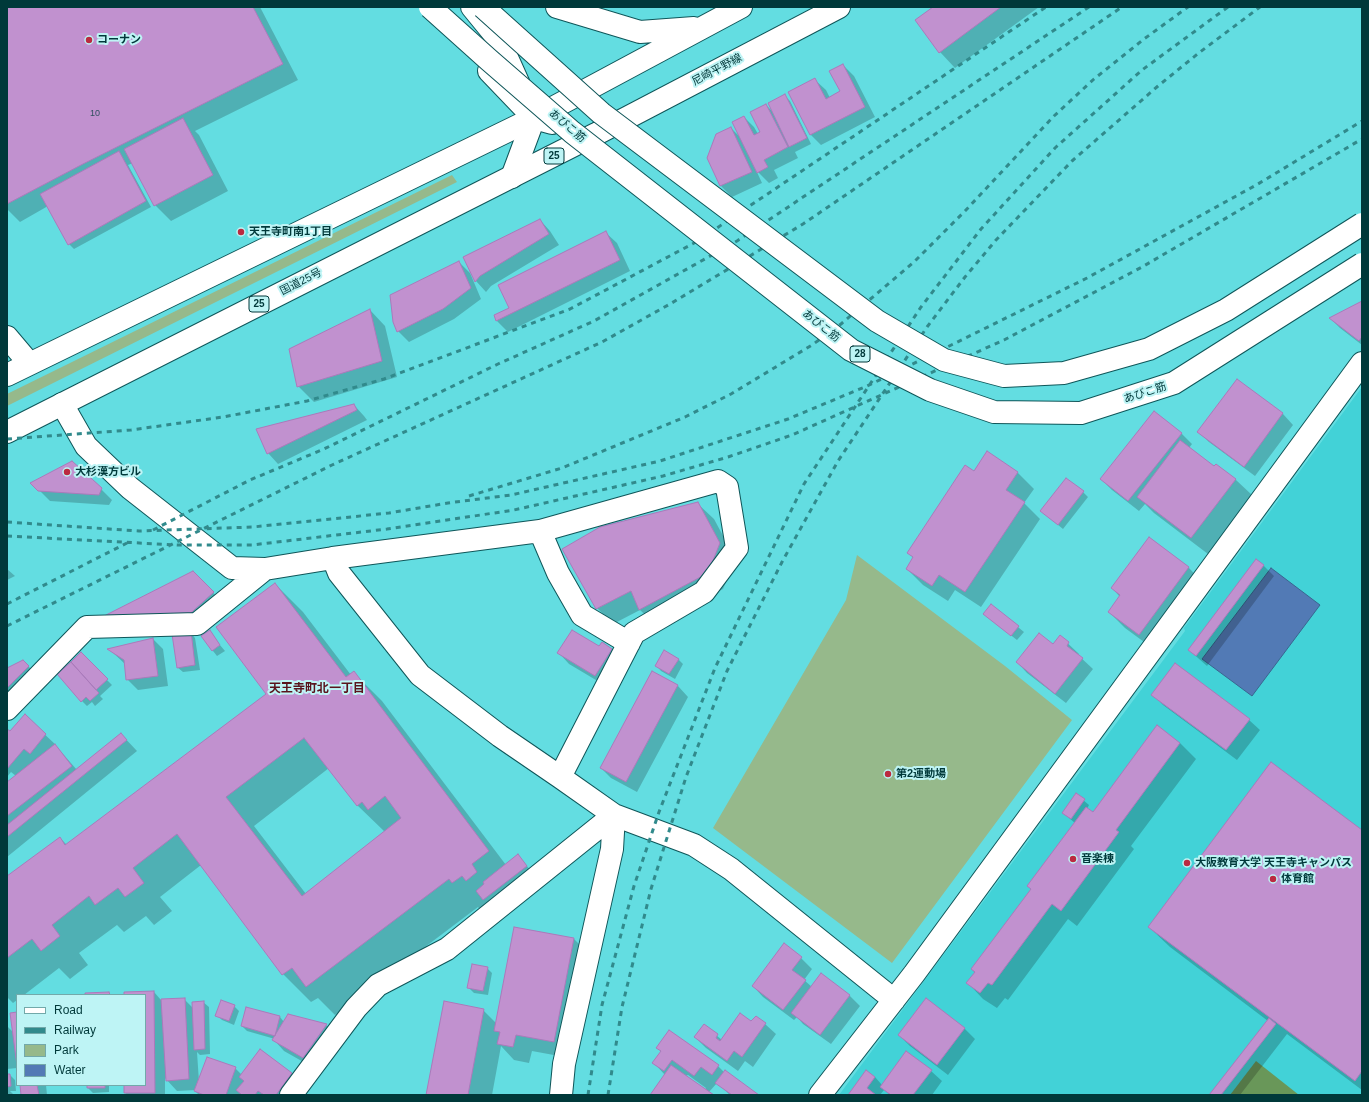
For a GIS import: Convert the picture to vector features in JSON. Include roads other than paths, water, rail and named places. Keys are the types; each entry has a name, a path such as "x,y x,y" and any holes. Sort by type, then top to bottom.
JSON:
{"main road":[{"path":"424,7 534,118 596,134"},
{"name":"あびこ筋","path":"430,7 572,132 851,350 930,390 994,412 1081,413 1174,383 1362,264"},
{"path":"472,7 499,40 534,118 512,177"},
{"path":"483,7 601,113 877,321 944,360 1004,376 1064,373 1149,349 1226,310 1362,224"},
{"path":"557,7 640,32 703,27"},
{"path":"7,375 534,118 741,7"},
{"name":"尼崎平野線","path":"596,134 839,7"},
{"name":"国道25号","path":"7,432 596,134"},
{"path":"7,337 30,363"},
{"path":"820,1095 894,1000 1362,363"},
{"path":"62,404 86,446 130,488 232,568 265,569 333,558 540,531 718,481 727,487 737,548 704,592 634,633 560,777"},
{"path":"540,531 558,573 582,615 629,643"},
{"path":"333,558 339,573 420,675 500,736 614,815 694,845 731,869 894,1000"},
{"path":"7,708 88,627 197,624 265,569"},
{"path":"291,1095 356,1008 378,985 447,949 614,815"},
{"path":"561,1095 564,1064 612,849 614,815"}],"water":[{"path":"1271,568 1320,605 1252,696 1202,659"}],"railway":[{"path":"7,439 131,430 223,417 307,401 384,379 570,309 696,242 1046,7"},
{"path":"153,530 250,480 324,449 498,364 594,321 737,241 1089,7"},
{"path":"7,626 332,465 602,342 670,304 803,224 1122,7"},
{"path":"469,496 562,468 685,417 731,394 812,345 841,324 914,262 965,211 1054,116 1094,79 1144,39 1188,7"},
{"path":"588,1095 602,1005 634,886 659,812 715,668 804,484 921,307 981,229 1055,148 1142,70 1228,7"},
{"path":"608,1095 622,1007 651,889 686,777 727,671 782,562 838,461 927,327 965,277 996,240 1072,161 1158,86 1260,7"},
{"path":"7,522 139,531 253,527 389,513 448,503 511,495 660,461 788,419 867,386 925,358 1087,278 1258,184 1362,121"},
{"path":"7,536 177,545 252,545 387,529 514,510 663,476 728,457 792,435 1004,340 1142,267 1362,139"},
{"path":"7,604 127,543"}],"place":[{"name":"コーナン","path":"89,40"},
{"name":"天王寺町南1丁目","path":"241,232"},
{"name":"大杉漢方ビル","path":"67,472"},
{"name":"第2運動場","path":"888,774"},
{"name":"音楽棟","path":"1073,859"},
{"name":"大阪教育大学 天王寺キャンパス","path":"1187,863"},
{"name":"体育館","path":"1273,879"}],"district":[{"name":"天王寺町北一丁目","path":"317,689"}]}
